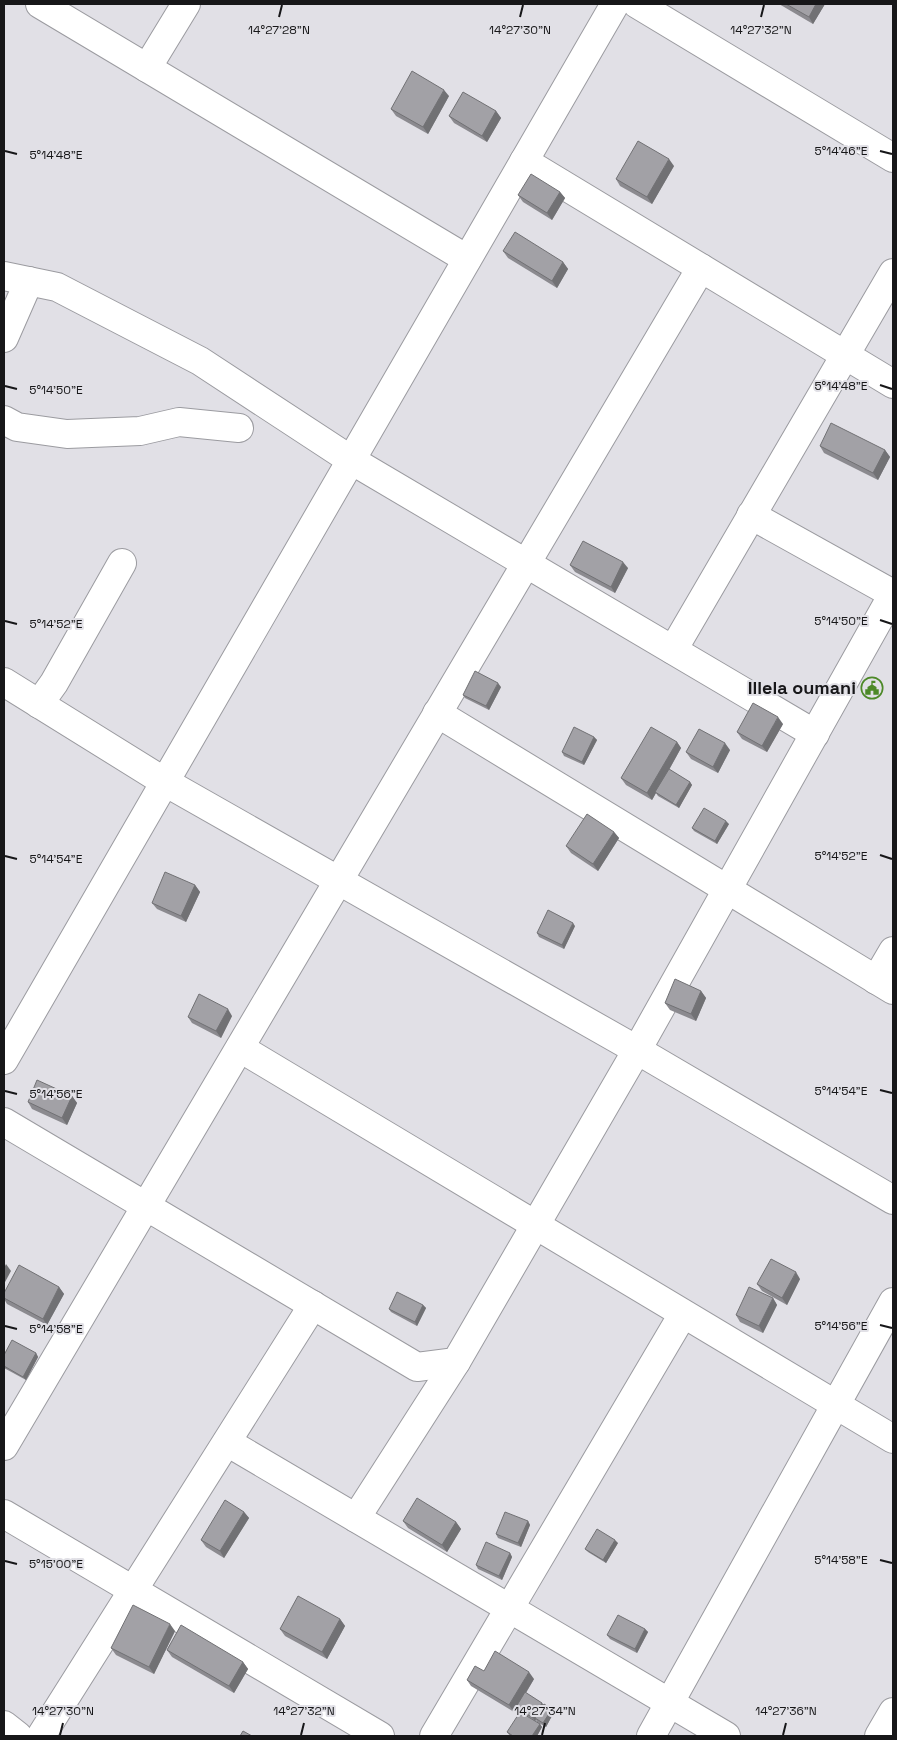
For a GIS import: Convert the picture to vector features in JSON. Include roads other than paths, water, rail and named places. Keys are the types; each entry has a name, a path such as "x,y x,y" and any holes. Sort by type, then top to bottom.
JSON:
{"street":[{"path":"40,4 467,259"},
{"path":"147,68 186,4"},
{"path":"4,1060 615,4"},
{"path":"637,4 893,158"},
{"path":"524,161 893,384"},
{"path":"4,1446 701,268"},
{"path":"673,650 893,273"},
{"path":"4,338 16,279 57,287 200,361 351,460 815,734"},
{"path":"4,420 17,427 67,434 140,431 179,422 239,428"},
{"path":"356,1518 456,1362 638,1050 893,594 751,515"},
{"path":"39,704 54,684 122,563"},
{"path":"4,682 165,782 638,1050 893,1200"},
{"path":"438,713 885,985 893,951"},
{"path":"240,1048 893,1439"},
{"path":"4,1122 417,1367 456,1362"},
{"path":"651,1736 893,1302"},
{"path":"41,1736 313,1305"},
{"path":"434,1736 683,1314"},
{"path":"228,1442 726,1736"},
{"path":"4,1514 380,1736"},
{"path":"879,1736 893,1712"},
{"path":"4,1725 18,1736"}],"place":[{"name":"Illela oumani","path":"872,688"}]}
